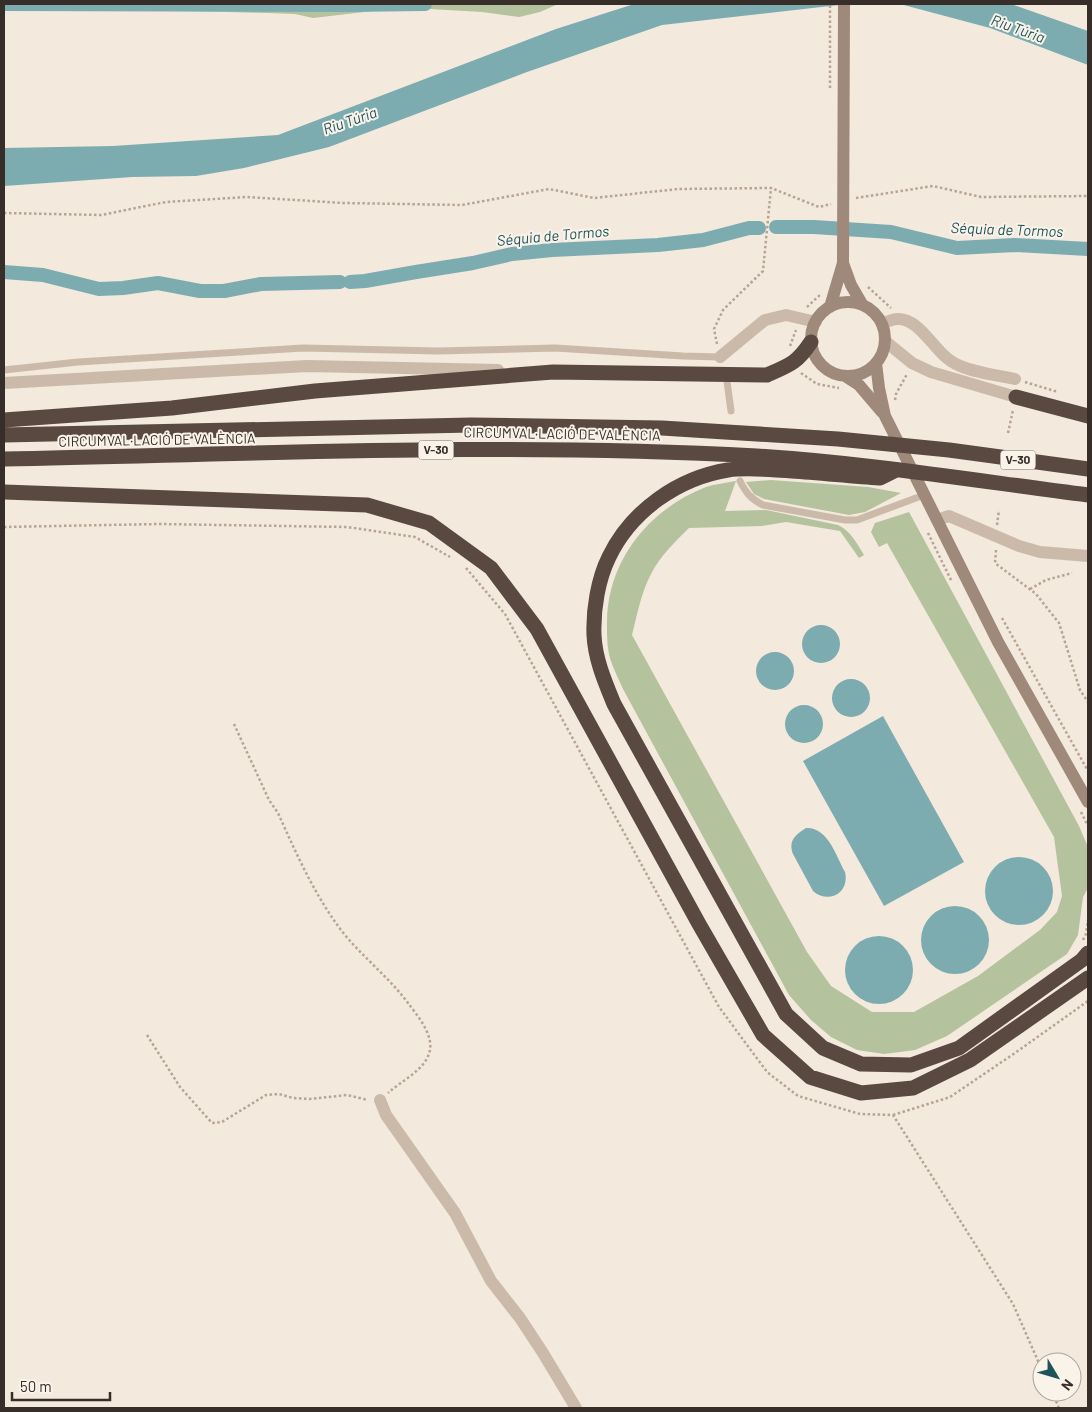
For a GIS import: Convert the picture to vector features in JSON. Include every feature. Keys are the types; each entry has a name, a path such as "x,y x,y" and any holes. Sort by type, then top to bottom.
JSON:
{"highway":[{"path":"4,420 172,408 315,391 553,372 767,374 792,364 802,356 812,342"},
{"path":"1016,397 1088,416"},
{"name":"CIRCUMVAL·LACIÓ DE VALÈNCIA","path":"4,435 471,425 662,428 838,439 949,450 1088,469"},
{"name":"CIRCUMVAL·LACIÓ DE VALÈNCIA","path":"4,459 479,449 666,452 761,456 866,472 896,470 1088,495"},
{"path":"866,472 728,470 690,480 658,498 629,526 609,557 595,600 594,636 599,665 614,704 786,1014 823,1048 861,1064 911,1065 959,1048 1082,960 1088,953"},
{"path":"4,492 367,505 428,523 467,551 490,568 537,629 699,924 763,1035 810,1077 861,1092 914,1088 970,1060 1088,978"}],"main road":[{"path":"830,307 842,263 844,4"},
{"path":"842,263 851,285 862,304 877,315 882,324 885,341 882,353 876,363 862,373 845,376 835,374 822,365 814,352 812,331 822,313 830,307 840,303 862,304"},
{"path":"876,363 878,388 885,416 998,642 1085,800"},
{"path":"845,376 860,386 885,416"}],"street":[{"path":"720,357 765,320 786,315 816,322"},
{"path":"882,324 896,318 908,320 949,361 958,366 1015,379"},
{"path":"885,341 912,363 931,372 1016,397"},
{"path":"4,383 307,366 553,372"},
{"path":"937,520 949,516 1020,546 1040,552 1088,556"},
{"path":"380,1100 386,1115 455,1213 491,1282 520,1318 576,1408"}],"lane":[{"path":"4,370 78,362 304,348 438,350 555,348 720,357"},
{"path":"726,374 731,411"},
{"path":"740,482 747,494 753,500 763,505 845,520 858,520 924,495"}],"path":[{"path":"852,200 933,186 981,197 1088,196"},
{"path":"720,357 714,329 723,310 763,271 771,188"},
{"path":"4,212 101,215 166,202 247,197 343,203 462,205 549,189 594,198 678,189 771,188 819,207 835,203"},
{"path":"824,291 809,305 801,318 787,356 799,371 817,384 846,390"},
{"path":"1015,379 1064,394"},
{"path":"1008,433 1016,397"},
{"path":"4,526 159,524 278,526"},
{"path":"926,529 955,587"},
{"path":"996,535 995,563 1036,594 1059,623 1080,690 1088,702"},
{"path":"1030,589 1046,580 1072,573"},
{"path":"147,1035 180,1087 212,1123 222,1122 266,1095 272,1094 310,1099 347,1095 380,1100 425,1061 430,1049 429,1038 417,1014 396,987 364,956 342,931 320,900 278,813 269,800 234,724"},
{"path":"1085,800 1088,826"},
{"path":"893,1115 950,1097 1088,1001"}],"green space":[{"path":"4,4 103,4 4,8"},
{"path":"103,4 558,4 540,12 519,17 482,12 430,9 373,11 313,18 295,14 152,10"},
{"path":"771,480 868,487 901,493 865,512 849,515 764,499 754,494 746,482"},
{"path":"736,481 725,511 766,510 838,525 850,534 864,555 859,558 840,531 786,522 762,526 689,528 663,555 651,574 642,596 632,635 807,952 831,986 872,1012 914,1012 978,976 1040,930 1057,912 1062,896 1054,837 887,543 879,547 871,532 875,523 909,512 1079,826 1088,847 1088,888 1083,897 1078,935 1067,954 947,1036 915,1050 884,1054 857,1050 831,1037 811,1020 789,995 623,689 610,659 607,633 609,600 614,579 623,559 635,540 666,509 685,497 706,487"}],"water":[{"name":"Riu Túria","path":"634,4 848,4 662,25 527,72 329,147 244,168 196,176 132,177 4,186 4,148 113,146 278,135 556,29"},
{"name":"Riu Túria","path":"900,4 1011,4 1088,31 1088,65 990,28"},
{"path":"821,625 835,630 840,644 835,658 821,663 807,658 802,644 807,630"},
{"path":"775,652 789,657 794,671 789,685 775,690 761,685 756,671 761,657"},
{"path":"851,679 865,684 870,698 865,712 851,717 837,712 832,698 837,684"},
{"path":"804,705 818,710 823,724 818,738 804,743 790,738 785,724 790,710"},
{"path":"883,716 964,862 884,906 803,761"},
{"path":"806,828 814,829 826,837 845,872 846,879 844,885 837,894 825,897 813,891 793,854 792,842"},
{"path":"1019,857 1032,860 1043,867 1050,878 1053,891 1050,904 1043,915 1032,922 1019,925 1006,922 995,915 988,904 985,891 988,878 995,867 1006,860"},
{"path":"955,906 968,909 979,916 986,927 989,940 986,953 979,964 968,971 955,974 942,971 931,964 924,953 921,940 924,927 931,916 942,909"},
{"path":"879,936 892,939 903,946 910,957 913,970 910,983 903,994 892,1001 879,1004 866,1001 855,994 848,983 845,970 848,957 855,946 866,939"}],"waterway":[{"path":"4,4 425,4"},
{"name":"Séquia de Tormos","path":"776,227 814,227 891,232 957,248 1015,245 1088,249"},
{"name":"Séquia de Tormos","path":"350,282 473,263 512,254 552,250 658,245 703,240 749,228 759,228"},
{"name":"Séquia de Tormos","path":"4,272 43,275 99,289 158,283 200,291 224,291 261,284 340,282"}]}
